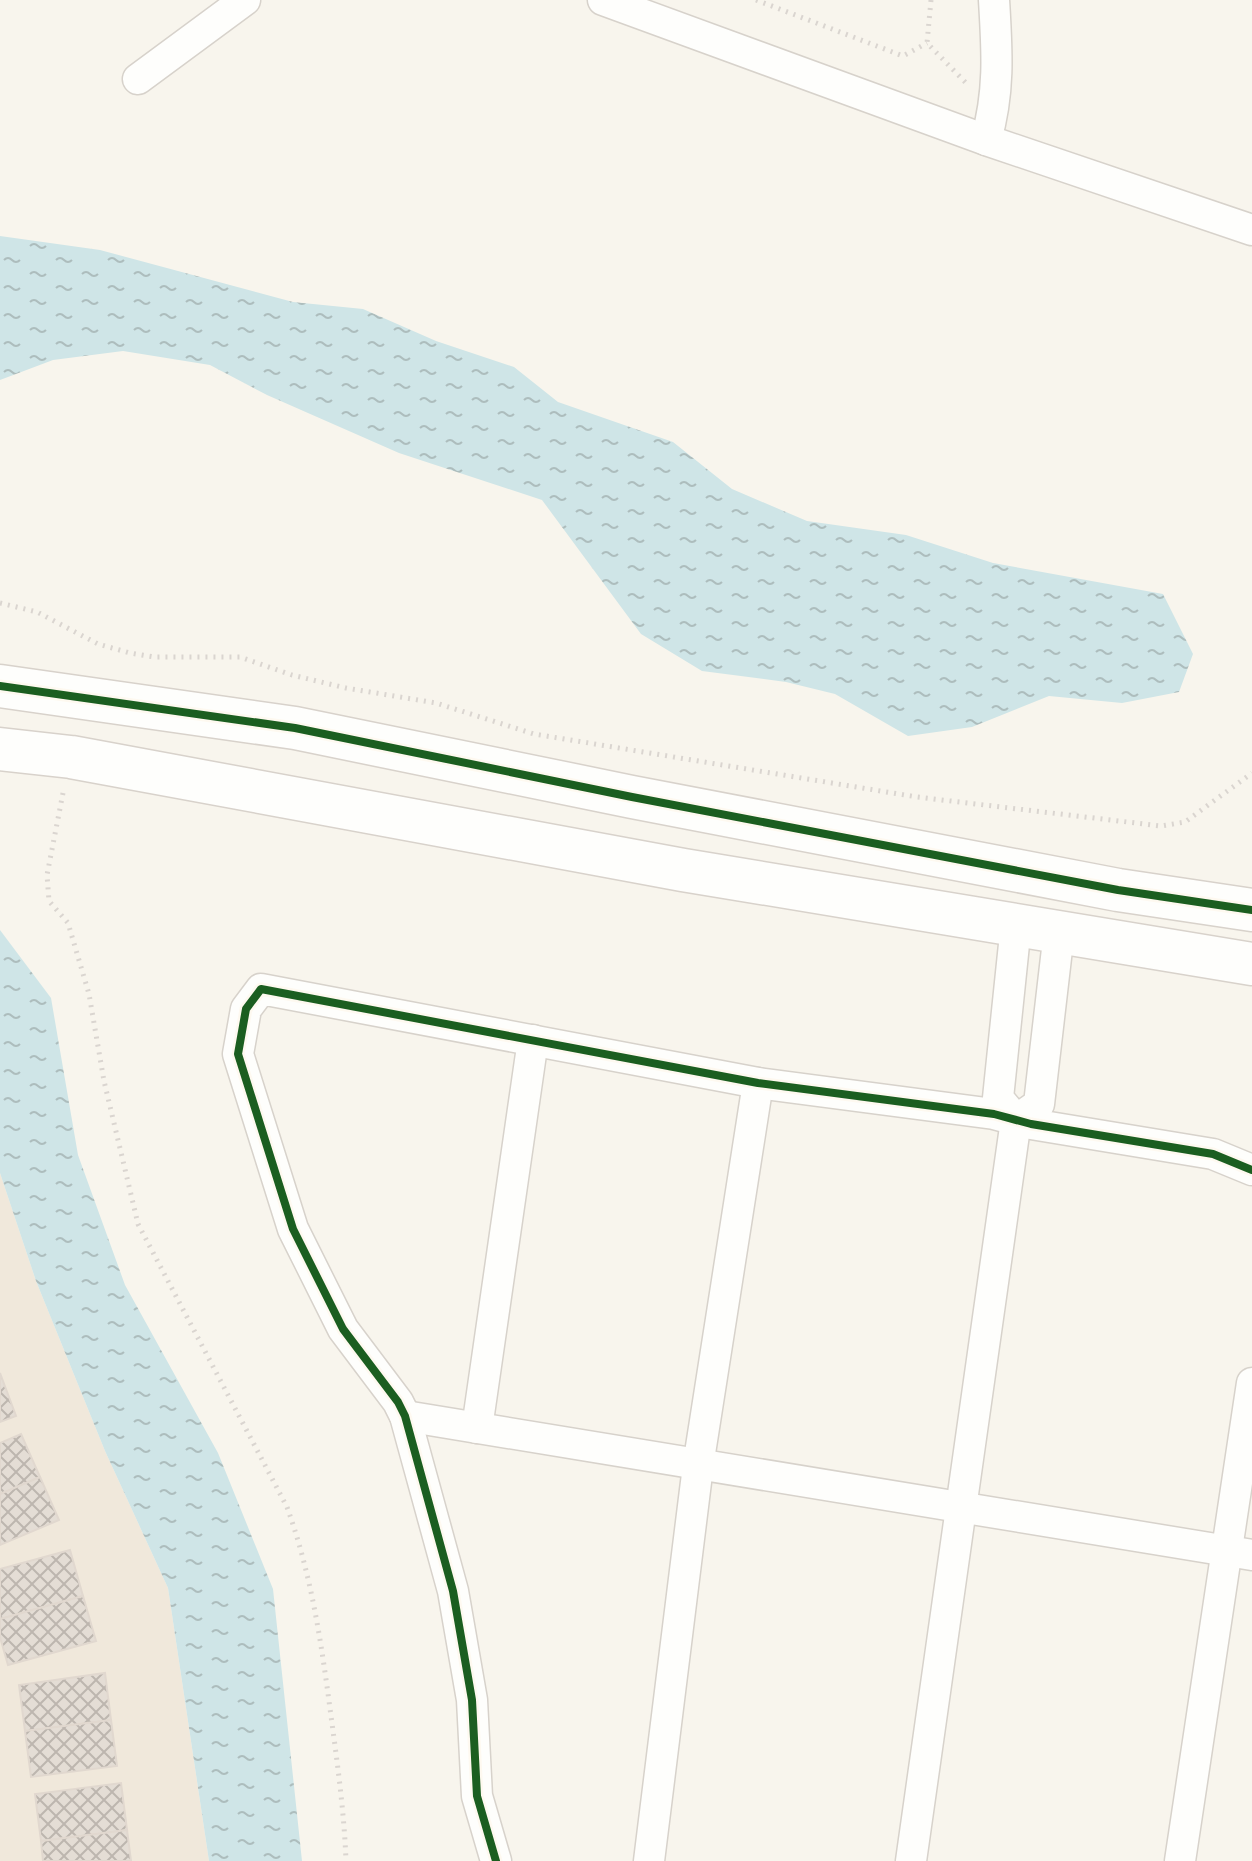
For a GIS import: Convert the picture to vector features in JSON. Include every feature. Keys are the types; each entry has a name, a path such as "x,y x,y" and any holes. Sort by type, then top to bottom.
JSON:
{"street":[{"path":"138,79 245,0"},
{"path":"603,0 990,126 1252,230"},
{"path":"990,126 999,73 994,0"},
{"path":"0,686 295,728 632,797 1103,887 1252,910"},
{"path":"0,749 71,757 683,870 1252,964"},
{"path":"1016,925 998,1098 1016,1120"},
{"path":"911,1861 1016,1120 1039,1104 1059,932"},
{"path":"496,1861 477,1796 472,1700 453,1591 405,1416 398,1402 343,1329 293,1229 238,1054 246,1009 261,989 758,1083 994,1114 1213,1154 1252,1170"},
{"path":"477,1428 533,1040"},
{"path":"649,1861 698,1466 758,1083"},
{"path":"1180,1861 1239,1554 1252,1383"},
{"path":"405,1416 1239,1554"}],"path":[{"path":"756,0 903,56 927,43"},
{"path":"931,0 927,43 990,126"},
{"path":"0,603 37,612 98,644 130,653 154,657 240,657 292,675 346,688 436,703 534,734 917,797 1161,826 1185,822 1252,773"},
{"path":"63,793 47,875 49,901 68,923 89,994 104,1081 138,1224 287,1507 304,1553 316,1606 333,1729 346,1861"}],"shaded area":[{"path":"0,1173 36,1281 105,1451 168,1588 209,1861 0,1861"}],"water":[{"path":"0,236 100,250 293,302 363,309 436,341 514,367 558,402 673,442 732,489 807,521 906,535 993,563 1163,594 1193,654 1179,692 1122,703 1049,696 972,727 908,736 835,694 786,682 702,671 641,634 542,500 399,453 267,395 210,365 123,351 53,360 0,380"},
{"path":"0,930 51,998 78,1155 125,1285 218,1453 273,1589 302,1861 209,1861 168,1588 105,1451 36,1281 0,1173"}],"building":[{"path":"0,1373 16,1416 0,1422"},
{"path":"21,1434 40,1477 0,1494 0,1443"},
{"path":"40,1477 59,1520 0,1545 0,1494"},
{"path":"70,1550 83,1596 0,1619 0,1569"},
{"path":"83,1596 96,1641 8,1665 0,1637 0,1619"},
{"path":"105,1673 111,1720 25,1731 19,1685"},
{"path":"111,1720 117,1766 31,1777 25,1731"},
{"path":"121,1783 127,1830 41,1841 35,1794"},
{"path":"127,1830 131,1861 43,1861 41,1841"}],"cycle path":[{"path":"0,686 295,728 632,797 1118,890 1252,910"},
{"path":"496,1861 477,1796 472,1700 453,1591 405,1416 398,1402 343,1329 293,1229 238,1054 246,1009 261,989 758,1083 994,1114 1031,1124 1213,1154 1252,1170"}]}
